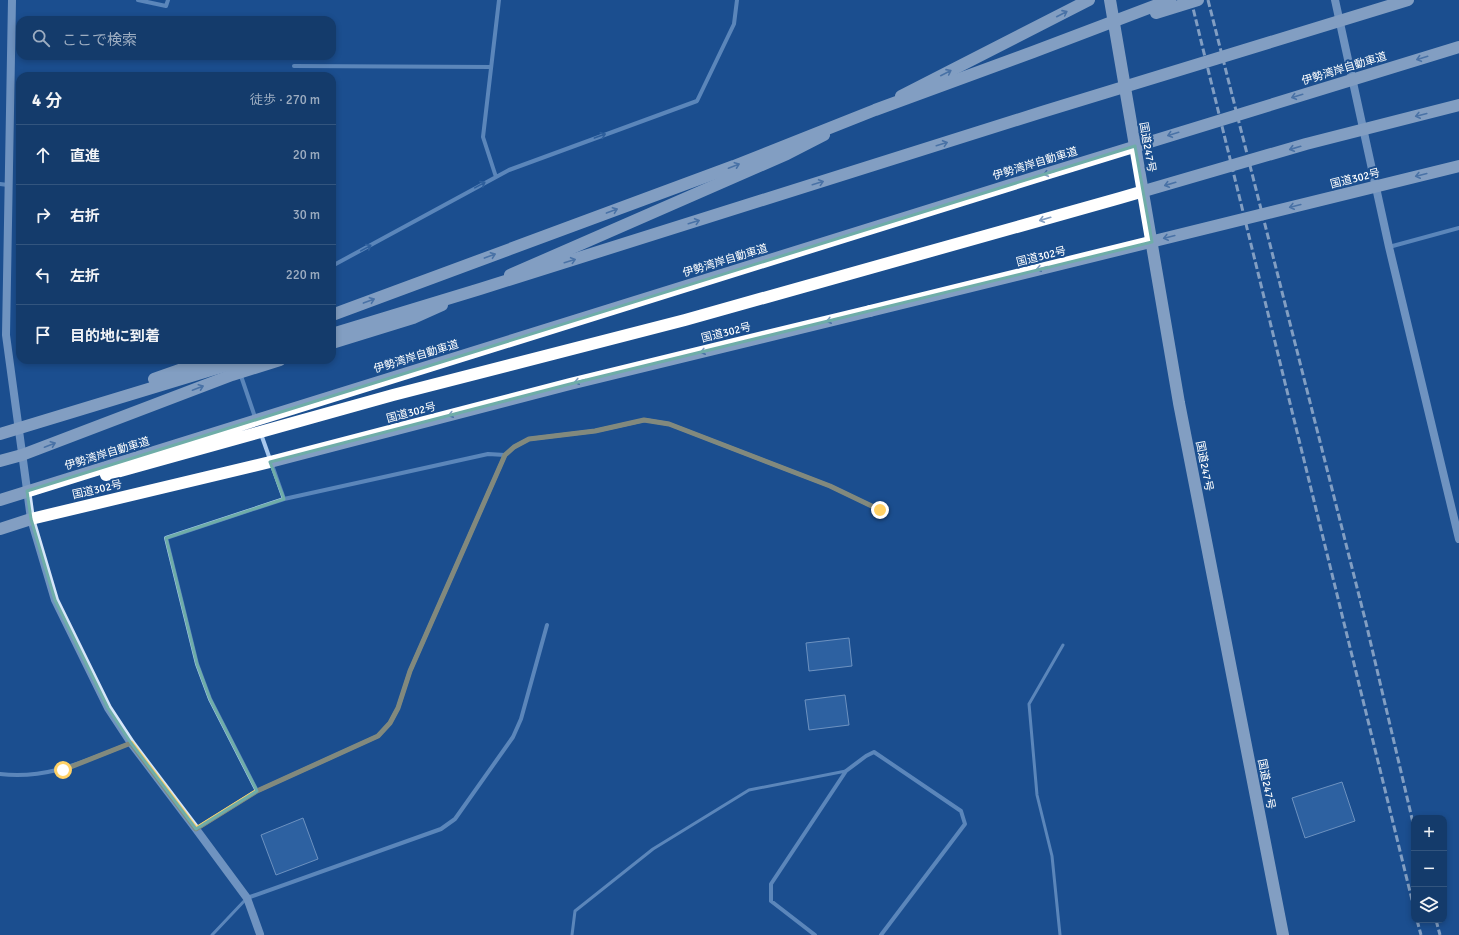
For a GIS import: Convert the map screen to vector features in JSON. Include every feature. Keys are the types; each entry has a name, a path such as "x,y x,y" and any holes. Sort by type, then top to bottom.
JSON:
{"highway":[{"path":"336,342 413,318 787,154 1089,0"},
{"name":"国道247号","path":"1110,0 1179,403 1283,935"},
{"path":"336,314 727,169 875,110 1170,0"},
{"path":"1033,52 1198,0"},
{"path":"336,333 1042,112 1408,0"},
{"name":"伊勢湾岸自動車道","path":"0,500 1052,172 1459,47"},
{"path":"0,503 144,465 393,395 685,320 1127,196 1306,144 1459,106"},
{"name":"国道302号","path":"0,528 31,519 270,462 570,384 1459,166"},
{"path":"0,434 197,364"},
{"path":"21,427 231,364"},
{"path":"0,461 22,455 169,396 268,364"}],"street":[{"path":"12,0 4,184 6,335 31,519 55,600 105,702 131,743 247,898 261,934"},
{"path":"138,0 166,6 168,0"},
{"path":"496,177 483,137 499,0"},
{"path":"336,264 509,170 697,101 734,24 737,0"},
{"path":"1335,0 1389,247 1459,539"},
{"path":"294,66 491,67"},
{"path":"1389,247 1459,228"},
{"path":"172,386 180,364"},
{"path":"240,373 284,499"},
{"path":"196,829 257,791 378,736 390,723 398,708 410,671 505,455 514,447 529,439 595,431 644,420 669,424 830,486 880,510"},
{"path":"257,791 210,699 197,664 166,538 284,499 488,454 505,455"},
{"path":"247,898 441,829 455,819 513,737 521,719 547,625"},
{"path":"0,774 17,776 63,770 131,743"},
{"path":"815,935 771,901 771,884 846,771 874,752 961,811 965,824 881,935"}],"lane":[{"path":"1060,935 1052,856 1037,795 1029,704 1063,645"},
{"path":"572,935 575,911 653,849 749,790 846,771"},
{"path":"212,935 247,898"}],"highlighted area":[{"path":"1135,146 1152,242 570,384 270,462 284,499 166,538 197,664 210,699 257,791 196,829 131,743 108,708 55,600 31,519 27,491"}],"building":[{"path":"849,638 852,666 809,671 806,643"},
{"path":"845,695 849,725 809,730 805,700"},
{"path":"1342,782 1355,821 1305,838 1292,798"},
{"path":"303,818 318,859 276,875 261,835"}],"railway":[{"path":"1191,0 1411,896"},
{"path":"1208,0 1366,623 1411,815"},
{"path":"1418,923 1421,935"},
{"path":"1437,923 1440,935"}],"route":[{"path":"63,770 131,743 196,829 257,791 378,736 390,723 398,708 410,671 505,455 514,447 529,439 595,431 644,420 669,424 830,486 880,510"}]}
